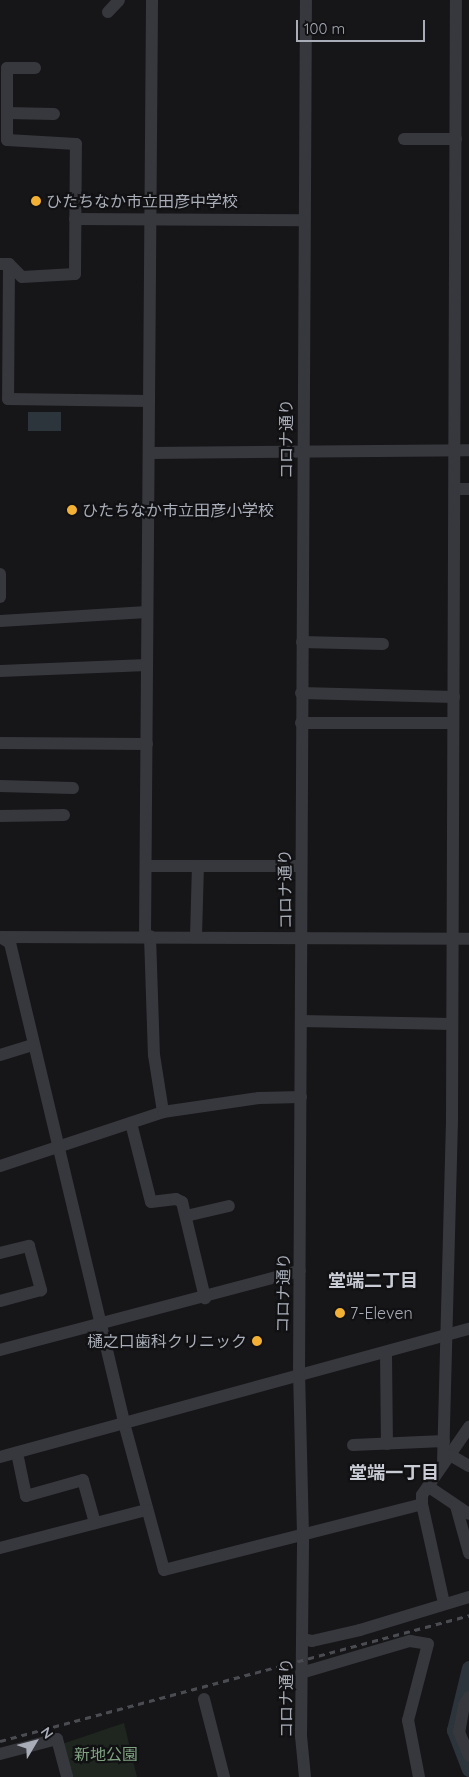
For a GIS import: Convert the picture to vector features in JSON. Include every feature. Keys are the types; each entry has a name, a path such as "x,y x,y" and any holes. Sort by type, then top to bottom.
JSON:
{"street":[{"path":"108,12 119,0"},
{"path":"152,0 146,866 147,936 154,1055 163,1112"},
{"name":"コロナ通り","path":"305,1777 301,1736 303,1535 299,1375 302,936 302,454 306,0"},
{"path":"447,1460 444,1442 448,1335 452,1024 456,0"},
{"path":"4,264 22,276 75,274 76,144 8,140 4,77 8,68 36,68"},
{"path":"7,113 54,114"},
{"path":"404,139 456,139"},
{"path":"75,220 304,220"},
{"path":"4,264 4,356 8,399 149,401"},
{"path":"456,302 469,304"},
{"path":"149,453 302,454 469,450"},
{"path":"455,489 469,489"},
{"path":"0,574 0,597"},
{"path":"0,621 148,612"},
{"path":"302,642 383,644"},
{"path":"0,671 147,665"},
{"path":"301,693 454,697"},
{"path":"301,723 453,723"},
{"path":"0,743 146,744"},
{"path":"0,786 73,788"},
{"path":"0,816 64,815"},
{"path":"146,866 301,866"},
{"path":"196,936 198,866"},
{"path":"0,937 302,936 469,939"},
{"path":"0,937 10,943 124,1423 146,1510 164,1570 422,1504"},
{"path":"301,1021 452,1024"},
{"path":"0,1055 33,1045"},
{"path":"0,1166 163,1112 260,1098 301,1097"},
{"path":"131,1122 149,1199 154,1204 179,1200 186,1216 206,1298"},
{"path":"186,1216 229,1206"},
{"path":"0,1253 29,1246 41,1290 0,1301"},
{"path":"0,1350 206,1298 300,1271"},
{"path":"0,1457 469,1329"},
{"path":"386,1353 387,1444"},
{"path":"444,1603 422,1504 422,1495 469,1426"},
{"path":"353,1445 444,1442"},
{"path":"17,1452 26,1496 84,1480 95,1523"},
{"path":"447,1460 469,1466"},
{"path":"428,1487 469,1514"},
{"path":"456,1506 469,1553"},
{"path":"0,1548 146,1510"},
{"path":"302,1639 312,1641 360,1630 444,1603 469,1597"},
{"path":"301,1673 410,1641 428,1644 408,1720 419,1777"},
{"path":"469,1697 464,1705 459,1732 469,1756"},
{"path":"204,1699 224,1777"},
{"path":"0,1754 58,1739 67,1777"}],"green space":[{"name":"新地公園","path":"124,1723 137,1777 71,1777 62,1744"}],"shaded area":[{"path":"28,412 61,412 61,431 28,431"}],"waterway":[{"path":"469,1668 454,1730 469,1769"}],"railway":[{"path":"0,1741 469,1615"}],"place":[{"name":"ひたちなか市立田彦中学校","path":"36,201"},
{"name":"ひたちなか市立田彦小学校","path":"72,510"},
{"name":"7-Eleven","path":"340,1313"},
{"name":"樋之口歯科クリニック","path":"257,1341"}],"district":[{"name":"堂端二丁目","path":"373,1281"},
{"name":"堂端一丁目","path":"394,1473"}]}
